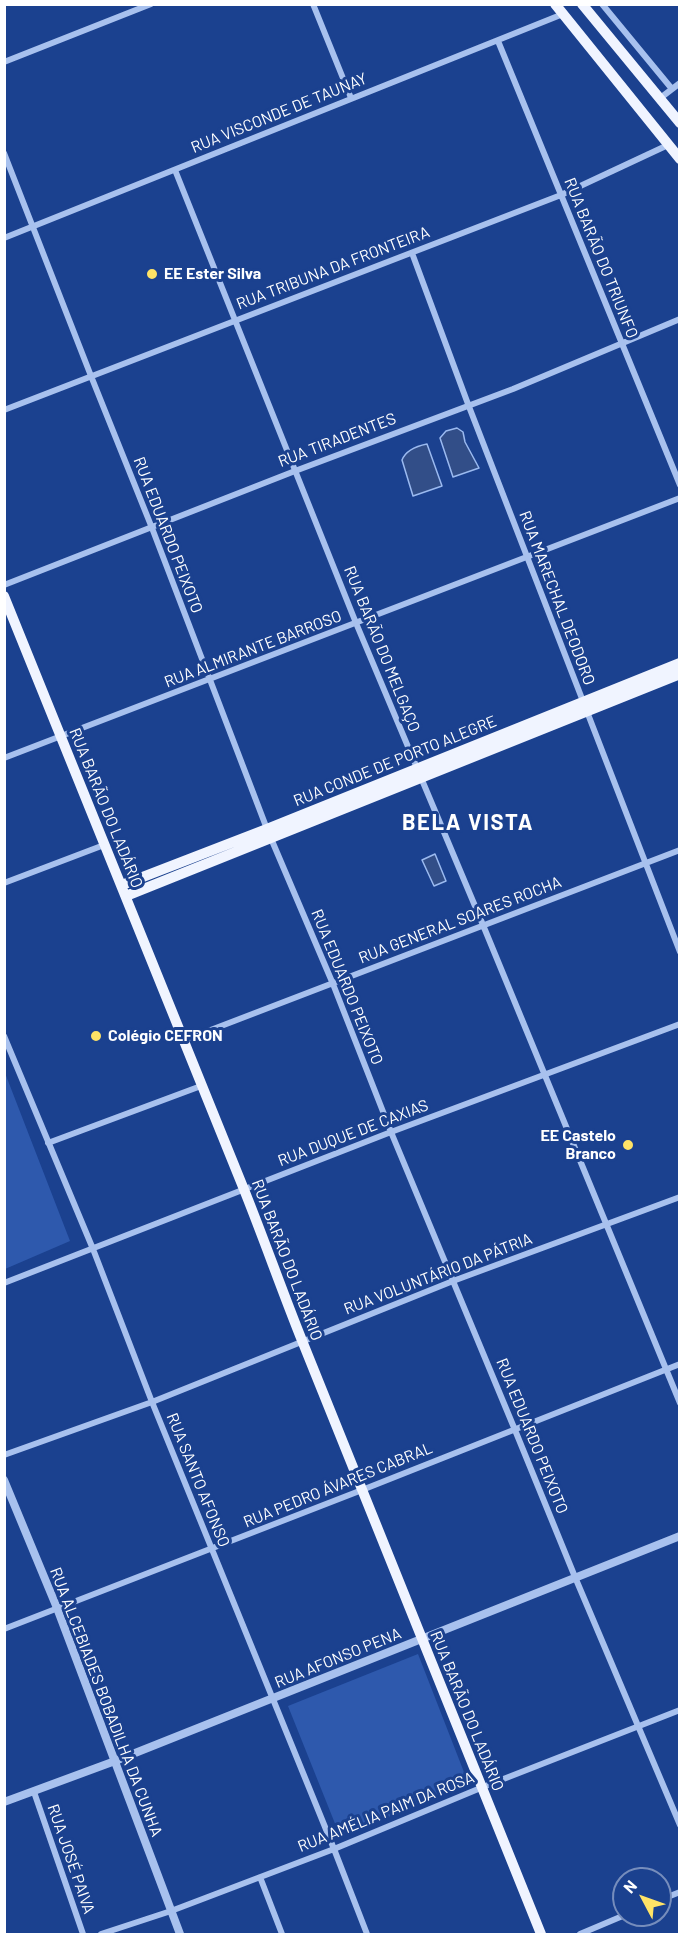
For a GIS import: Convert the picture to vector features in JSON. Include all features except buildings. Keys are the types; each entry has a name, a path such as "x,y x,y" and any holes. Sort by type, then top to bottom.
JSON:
{"main road":[{"path":"555,4 680,159"},
{"path":"582,4 680,123"},
{"name":"RUA BARÃO DO LADÁRIO","path":"4,596 541,1935"},
{"name":"RUA CONDE DE PORTO ALEGRE","path":"586,707 680,663"},
{"name":"RUA CONDE DE PORTO ALEGRE","path":"124,891 586,707 680,674"}],"street":[{"path":"4,62 151,4"},
{"path":"314,4 351,98"},
{"path":"602,4 672,89"},
{"name":"RUA VISCONDE DE TAUNAY","path":"4,238 563,14"},
{"name":"RUA BARÃO DO TRIUNFO","path":"498,41 680,485"},
{"path":"659,99 680,83"},
{"name":"RUA TRIBUNA DA FRONTEIRA","path":"4,410 561,195 668,145"},
{"name":"RUA EDUARDO PEIXOTO","path":"4,153 152,528 269,834 333,984 391,1132 575,1577 680,1825"},
{"name":"RUA BARÃO DO MELGAÇO","path":"175,170 356,623 680,1403"},
{"name":"RUA MARECHAL DEODORO","path":"412,253 680,952"},
{"name":"RUA TIRADENTES","path":"4,585 468,404 513,389 680,319"},
{"name":"RUA ALMIRANTE BARROSO","path":"4,758 680,498"},
{"path":"4,884 104,845"},
{"name":"RUA GENERAL SOARES ROCHA","path":"182,1041 680,850"},
{"name":"RUA DUQUE DE CAXIAS","path":"4,1282 391,1132 680,1024"},
{"name":"RUA SANTO AFONSO","path":"4,1036 93,1249 152,1402 367,1935"},
{"path":"48,1143 201,1086"},
{"name":"RUA VOLUNTÁRIO DA PÁTRIA","path":"4,1455 152,1402 453,1281 680,1197"},
{"name":"RUA PEDRO ÁVARES CABRAL","path":"4,1629 212,1550 680,1364"},
{"name":"RUA ALCEBIADES BOBADILHA DA CUNHA","path":"4,1480 57,1608 180,1935"},
{"name":"RUA AFONSO PENA","path":"4,1802 115,1761 680,1536"},
{"name":"RUA AMÉLIA PAIM DA ROSA","path":"101,1935 334,1849 483,1787 680,1710"},
{"name":"RUA JOSÉ PAIVA","path":"34,1792 83,1935"},
{"path":"260,1877 282,1935"},
{"path":"580,1935 612,1921"}],"shaded area":[{"path":"457,428 463,432 465,442 479,468 453,477 440,438 446,431"},
{"path":"427,444 442,486 413,496 402,460 412,449"},
{"path":"435,854 446,881 434,886 422,860"},
{"path":"5,1073 70,1241 4,1269"},
{"path":"418,1654 469,1785 340,1836 288,1706"}],"place":[{"name":"EE Ester Silva","path":"152,274"},
{"name":"Colégio CEFRON","path":"96,1036"},
{"name":"EE Castelo Branco","path":"628,1145"}],"district":[{"name":"BELA VISTA","path":"468,823"}]}
